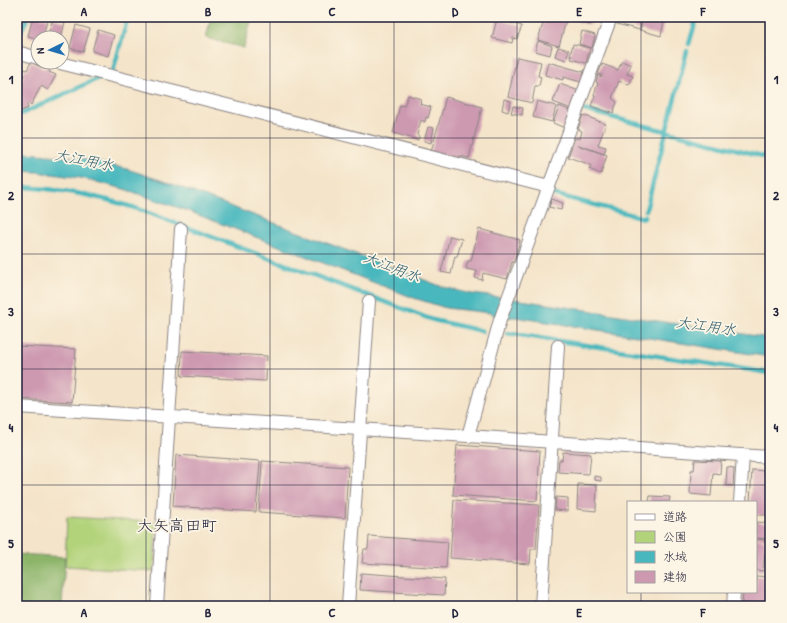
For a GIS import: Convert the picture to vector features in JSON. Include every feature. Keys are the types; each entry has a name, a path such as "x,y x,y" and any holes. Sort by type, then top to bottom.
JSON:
{"street":[{"path":"468,436 500,320 611,17"},
{"path":"17,52 30,56"},
{"path":"70,66 549,188"},
{"path":"157,606 181,229"},
{"path":"348,606 369,301"},
{"path":"541,606 558,346"},
{"path":"17,407 770,457"},
{"path":"740,501 743,455"},
{"path":"733,606 734,593"}],"green space":[{"path":"211,17 252,17 244,48 206,38"},
{"path":"67,517 156,522 154,571 65,566"},
{"path":"17,554 65,557 62,606 17,606"}],"water":[{"name":"大江用水","path":"17,152 79,158 127,169 169,183 443,287 472,294 770,338 770,357 515,317 505,318 491,313 446,308 414,298 188,211 124,189 81,178 17,171"}],"building":[{"path":"33,17 48,18 44,30 30,30 30,37 28,36"},
{"path":"545,17 567,17 559,46 538,40"},
{"path":"570,17 593,17 590,25 569,19"},
{"path":"618,17 632,17 639,19 638,23 641,23 640,30 617,24"},
{"path":"644,17 656,19 657,17 663,18 662,21 664,21 661,36 640,30"},
{"path":"53,18 65,22 63,30 49,30"},
{"path":"497,19 522,26 517,39 513,38 512,43 492,38"},
{"path":"76,25 90,29 83,52 70,48"},
{"path":"98,30 114,35 108,56 92,51"},
{"path":"582,31 595,35 592,48 579,44"},
{"path":"538,41 552,46 550,55 535,51"},
{"path":"573,44 590,48 586,63 571,59 572,56 570,56"},
{"path":"558,47 569,50 566,60 555,56"},
{"path":"517,57 541,62 538,76 541,77 539,86 535,86 532,103 508,97"},
{"path":"622,61 631,65 627,74 633,76 629,85 619,81 612,98 617,102 613,113 591,106 598,83 596,82 598,75 601,77 602,75 598,74 602,64 618,70"},
{"path":"548,62 584,72 581,82 563,77 563,80 545,75"},
{"path":"30,64 30,70 50,70 49,72 56,75 48,90 41,86 31,105 28,103 28,108 17,113 17,84 19,80 21,81 24,75 22,74 25,69 27,70"},
{"path":"560,84 579,91 572,109 553,102"},
{"path":"408,95 421,99 420,104 431,107 428,118 426,117 425,122 421,120 417,135 419,136 418,140 393,133 400,105 404,106"},
{"path":"446,97 482,107 469,158 460,156 459,159 431,152"},
{"path":"504,99 511,101 508,112 502,110"},
{"path":"537,101 556,106 552,122 533,117"},
{"path":"513,106 523,108 522,115 511,113"},
{"path":"559,106 572,111 565,128 553,123"},
{"path":"583,115 606,124 598,145 606,147 604,154 607,155 601,174 589,169 591,165 568,157 575,138 580,139 582,131 578,129"},
{"path":"428,127 434,128 431,143 424,141"},
{"path":"552,199 563,203 561,210 549,207"},
{"path":"479,229 520,240 514,262 512,262 507,279 483,273 482,280 475,278 477,271 466,269 468,261 471,261"},
{"path":"450,236 462,239 457,257 455,256 451,274 441,272"},
{"path":"17,346 76,349 72,402 17,399"},
{"path":"182,351 267,356 266,381 181,376"},
{"path":"457,445 540,451 537,501 453,495"},
{"path":"563,452 591,454 589,474 558,472 559,460 562,460"},
{"path":"176,455 260,461 256,512 173,506"},
{"path":"695,460 721,461 720,474 713,473 711,496 690,494 691,470 694,470"},
{"path":"262,461 348,467 345,518 259,512"},
{"path":"727,467 734,468 733,486 726,485"},
{"path":"752,470 770,471 770,504 768,515 757,515 757,501 750,501"},
{"path":"594,476 601,477 601,481 594,480"},
{"path":"578,484 597,485 596,511 577,509"},
{"path":"650,496 670,497 669,501 649,501"},
{"path":"556,497 568,498 568,511 555,510"},
{"path":"454,500 539,505 536,549 531,549 530,564 450,558"},
{"path":"757,522 770,523 770,539 757,538"},
{"path":"369,536 448,542 446,568 362,563 364,549 368,549"},
{"path":"757,539 765,540 765,543 769,544 769,554 765,553 763,571 757,570"},
{"path":"765,555 769,555 769,563 765,562"},
{"path":"361,573 445,579 444,595 360,590"},
{"path":"757,576 770,577 770,606 742,606 743,593 757,593"}],"waterway":[{"path":"17,39 28,17"},
{"path":"113,71 128,17"},
{"path":"689,44 697,17"},
{"path":"646,210 687,51"},
{"path":"17,116 99,78 102,78"},
{"path":"584,110 770,158"},
{"path":"17,187 63,191 123,204 433,320 482,331"},
{"path":"553,194 644,218 645,216"},
{"path":"507,333 770,373"}],"district":[{"name":"大矢高田町","path":"177,525"}]}
